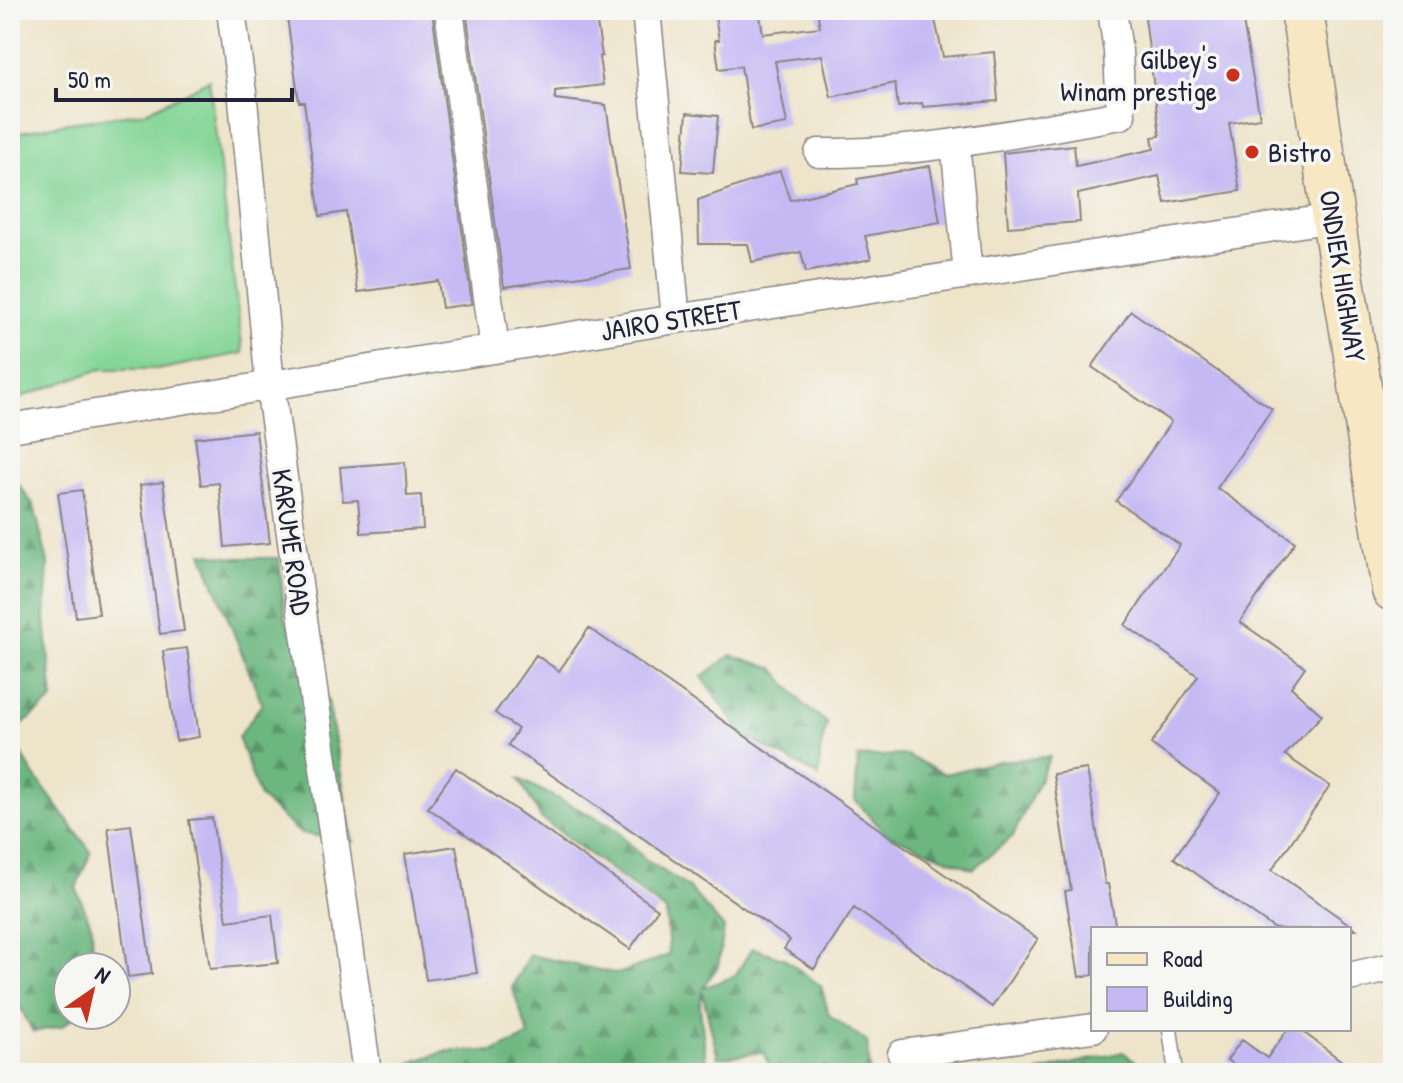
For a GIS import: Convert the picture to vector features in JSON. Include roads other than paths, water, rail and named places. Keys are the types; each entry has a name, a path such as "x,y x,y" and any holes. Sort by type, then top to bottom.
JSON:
{"main road":[{"name":"ONDIEK HIGHWAY","path":"1302,10 1393,590"}],"street":[{"name":"KARUME ROAD","path":"231,10 243,100 270,385 367,1073"},
{"path":"449,10 495,349"},
{"path":"646,10 676,319"},
{"path":"819,153 955,143 1121,115 1118,51 1112,10"},
{"path":"955,143 968,274"},
{"name":"JAIRO STREET","path":"10,428 676,319 1333,218"},
{"path":"1351,977 1393,967"},
{"path":"902,1054 1091,1028"}],"lane":[{"path":"1170,1031 1176,1073"}],"place":[{"name":"Gilbey's Winam prestige","path":"1233,75"},
{"name":"Bistro","path":"1252,152"}]}
